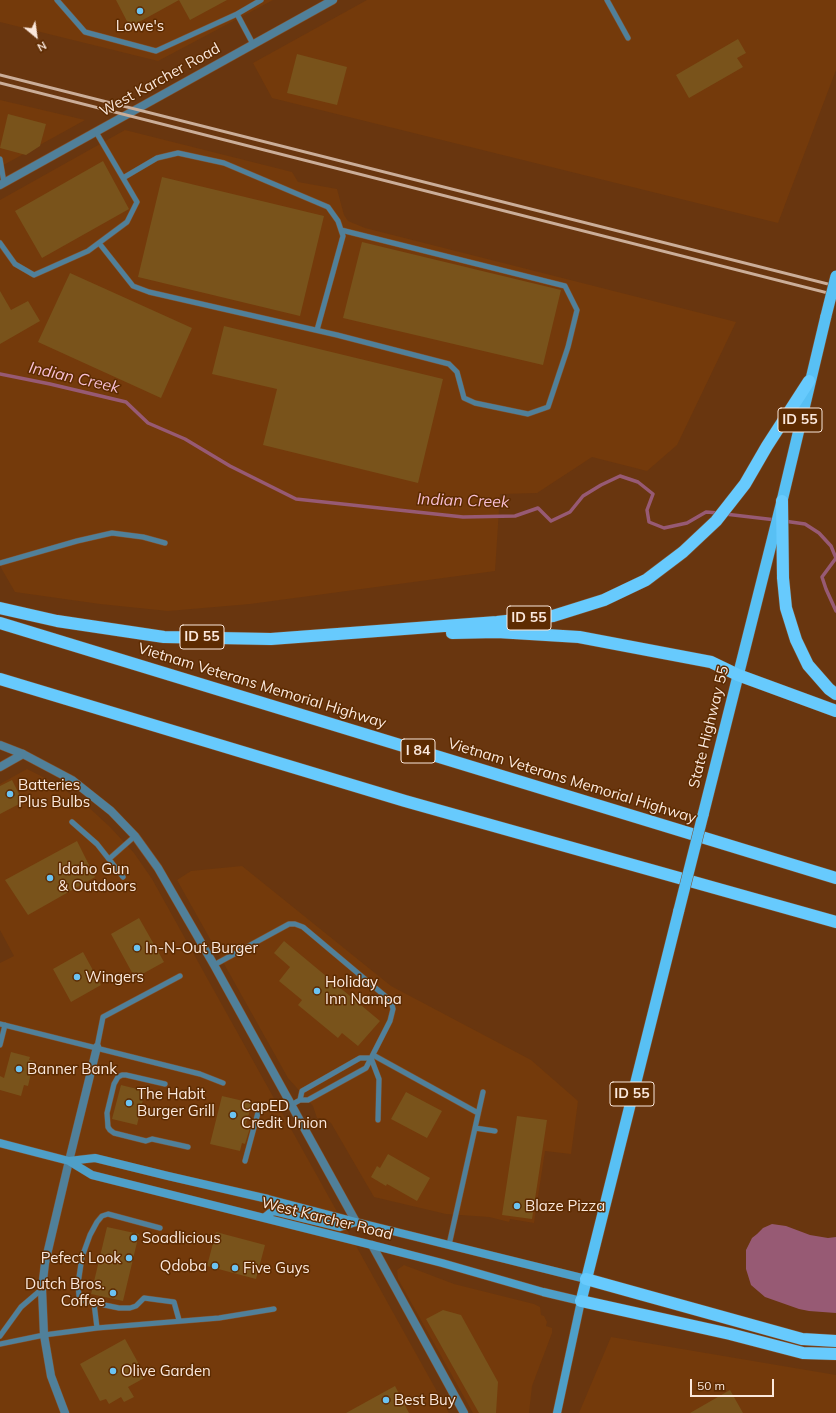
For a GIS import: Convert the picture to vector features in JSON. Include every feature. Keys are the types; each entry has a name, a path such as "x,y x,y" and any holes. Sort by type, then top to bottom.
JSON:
{"highway":[{"name":"State Highway 55","path":"581,1301 782,501 809,381 836,276"},
{"name":"ID 55","path":"0,608 57,621 164,637 271,639 497,622 552,616 604,600 646,580 683,552 716,521 745,484 767,446 809,381"},
{"path":"782,501 786,608 796,640 808,665 836,694"},
{"name":"Vietnam Veterans Memorial Highway","path":"0,623 836,878"},
{"path":"271,639 497,632 579,637 711,662 738,675 836,711"},
{"path":"0,679 405,801 836,922"},
{"path":"586,1279 787,1336 836,1342"},
{"path":"581,1301 722,1332 803,1353 836,1354"}],"main road":[{"name":"West Karcher Road","path":"0,1143 69,1161 92,1175 442,1263 543,1292 581,1301"},
{"name":"West Karcher Road","path":"69,1161 95,1158 268,1199 586,1279"},
{"path":"264,1218 270,1212 274,1211 340,1227 356,1222"},
{"path":"557,1413 581,1301"}],"street":[{"name":"West Karcher Road","path":"2,184 333,0"},
{"path":"0,745 23,754 72,780 112,811 135,836 158,868 214,965 356,1222"},
{"path":"0,767 23,754"},
{"path":"64,1413 51,1376 44,1335 42,1288 45,1263 97,1047"},
{"path":"372,1245 464,1413"}],"lane":[{"path":"57,0 85,32 156,51 237,14 261,0"},
{"path":"607,0 628,38"},
{"path":"237,14 253,44"},
{"path":"0,243 15,264 34,275 88,251 127,222 137,202 96,132"},
{"path":"123,178 157,158 178,153 224,163 328,206 338,221 342,236 317,330"},
{"path":"0,159 2,184"},
{"path":"99,243 133,286 149,292 317,330 449,364 457,372 464,398 475,403 528,414 548,407 568,347 578,310 565,286 341,230"},
{"path":"0,563 77,541 112,533 142,537 165,543"},
{"path":"72,822 97,844 123,877"},
{"path":"108,859 135,836"},
{"path":"214,965 290,924 298,925 391,1001 393,1010 390,1021 366,1068 308,1100 300,1100 291,1105"},
{"path":"97,1047 103,1017 180,976"},
{"path":"0,1045 2,1024 200,1074 223,1083"},
{"path":"372,1056 380,1079 378,1120"},
{"path":"300,1100 302,1091 360,1058 372,1056 478,1113"},
{"path":"165,1084 126,1075 118,1077 114,1084 107,1113 108,1127 114,1133 146,1141 152,1139 188,1147"},
{"path":"449,1245 483,1092"},
{"path":"245,1161 259,1109"},
{"path":"475,1128 495,1131"},
{"path":"160,1228 108,1214 102,1216 90,1235 82,1257 78,1284 79,1296 85,1300 119,1308 130,1308 136,1306 144,1298 174,1302 179,1320"},
{"path":"0,1336 21,1307 42,1288"},
{"path":"94,1302 97,1328"},
{"path":"0,1344 44,1335 97,1328 179,1320 220,1318 274,1309"}],"shaded area":[{"path":"0,0 273,0 158,61 0,22"},
{"path":"367,0 836,0 836,70 778,223 272,98 253,63"},
{"path":"0,100 85,120 0,167"},
{"path":"125,130 292,172 298,182 337,189 344,215 348,221 365,228 736,322 677,445 647,471 592,457 537,493 500,494 495,571 250,604 168,611 100,604 15,592 0,566 0,200"},
{"path":"27,769 49,780 84,803 110,827 134,853 152,879 449,1413 0,1413 0,963 14,956 0,930 0,784"},
{"path":"242,866 391,986 531,1060 578,1101 571,1154 545,1151 534,1223 510,1219 509,1222 489,1217 446,1214 374,1197 331,1123 326,1119 317,1118 313,1106 288,1078 177,880 191,871"},
{"path":"772,1224 786,1226 810,1235 828,1238 836,1237 836,1313 799,1309 765,1297 751,1285 746,1269 746,1250 752,1238 763,1228"},
{"path":"404,1265 454,1284 534,1304 540,1307 541,1315 544,1316 547,1322 546,1326 552,1328 552,1333 532,1386 529,1413 473,1413 398,1279 397,1270"},
{"path":"611,1337 836,1375 836,1413 579,1413"}],"building":[{"name":"Lowe's","path":"116,0 179,0 130,27"},
{"path":"179,0 227,0 190,20"},
{"path":"738,39 746,53 737,58 743,67 689,98 676,75"},
{"path":"297,54 347,67 337,105 287,93"},
{"path":"8,114 46,124 40,146 26,155 0,148"},
{"path":"103,161 129,209 42,258 15,211"},
{"path":"162,177 324,216 300,316 138,277"},
{"path":"362,242 561,290 543,365 343,318"},
{"path":"70,273 192,328 161,398 38,342"},
{"path":"0,291 11,310 28,301 40,321 0,344"},
{"path":"224,326 443,379 418,483 263,445 277,389 212,374"},
{"name":"Batteries Plus Bulbs","path":"12,780 23,802 0,814 0,786"},
{"name":"Idaho Gun & Outdoors","path":"77,841 95,877 28,915 5,880"},
{"name":"In-N-Out Burger","path":"139,918 164,962 135,978 111,934"},
{"name":"Holiday Inn Nampa","path":"284,941 380,1021 358,1046 342,1033 338,1038 298,1005 302,1000 279,981 290,967 274,953"},
{"name":"Wingers","path":"83,952 101,985 71,1002 53,969"},
{"name":"Banner Bank","path":"11,1052 30,1057 29,1060 34,1061 28,1086 24,1085 21,1096 0,1090 0,1076 4,1078"},
{"name":"The Habit Burger Grill","path":"121,1085 145,1091 137,1125 112,1119"},
{"path":"406,1092 442,1111 427,1138 391,1119"},
{"name":"CapED Credit Union","path":"222,1096 252,1103 245,1127 250,1128 245,1144 242,1143 240,1151 210,1144"},
{"path":"517,1116 547,1120 532,1219 502,1215"},
{"path":"388,1154 430,1178 417,1201 371,1177 377,1166 380,1168"},
{"path":"107,1227 139,1234 123,1301 91,1294"},
{"path":"216,1232 265,1245 256,1279 207,1266"},
{"path":"443,1310 461,1315 498,1382 496,1413 479,1413 426,1319"},
{"name":"Olive Garden","path":"125,1339 146,1377 128,1387 134,1397 124,1402 121,1397 109,1404 106,1399 100,1401 80,1364"},
{"name":"Best Buy","path":"395,1386 409,1413 346,1413"},
{"path":"730,1390 743,1413 690,1413"}],"waterway":[{"name":"Indian Creek","path":"0,374 126,402 148,423 185,439 230,466 296,499 463,517 515,516 538,508 551,521 570,512 583,496 620,476 638,482 653,494 647,510 649,522 664,528 687,523 706,512 719,513"},
{"name":"Indian Creek","path":"725,514 776,520"},
{"name":"Indian Creek","path":"784,521 805,524 819,533 831,546 836,558 822,577 836,611"}],"railway":[{"path":"0,75 836,286"},
{"path":"0,83 836,295"}],"place":[{"name":"Lowe's","path":"140,11"},
{"name":"Batteries Plus Bulbs","path":"10,794"},
{"name":"Idaho Gun & Outdoors","path":"50,878"},
{"name":"In-N-Out Burger","path":"137,948"},
{"name":"Wingers","path":"77,977"},
{"name":"Holiday Inn Nampa","path":"317,991"},
{"name":"Banner Bank","path":"19,1069"},
{"name":"The Habit Burger Grill","path":"129,1103"},
{"name":"CapED Credit Union","path":"233,1115"},
{"name":"Blaze Pizza","path":"517,1206"},
{"name":"Soadlicious","path":"134,1238"},
{"name":"Pefect Look","path":"129,1258"},
{"name":"Qdoba","path":"215,1266"},
{"name":"Five Guys","path":"235,1268"},
{"name":"Dutch Bros. Coffee","path":"113,1293"},
{"name":"Olive Garden","path":"113,1371"},
{"name":"Best Buy","path":"386,1400"}]}
